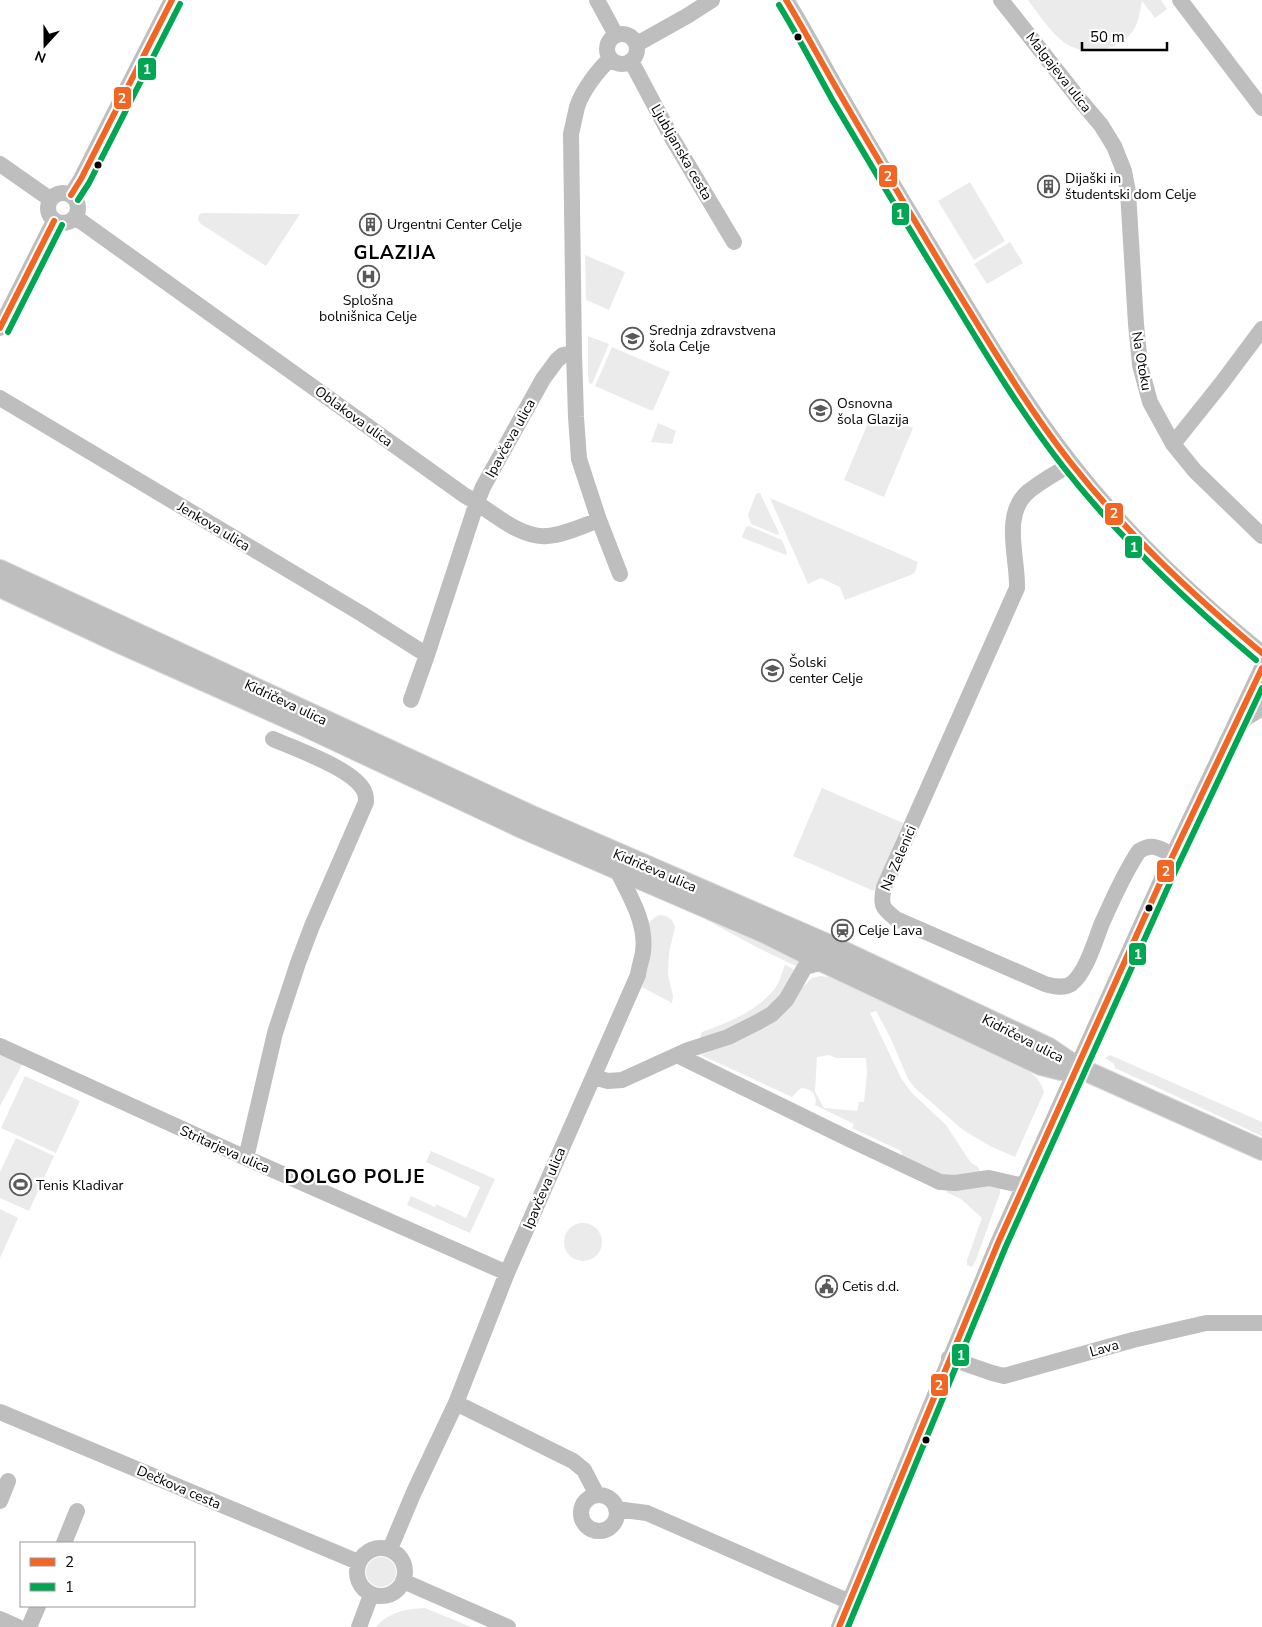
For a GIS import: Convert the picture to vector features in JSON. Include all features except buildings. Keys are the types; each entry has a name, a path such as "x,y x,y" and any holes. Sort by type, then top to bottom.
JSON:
{"main road":[{"name":"Kidričeva ulica","path":"0,570 547,823 834,947 1049,1048 1077,1067"},
{"name":"Kidričeva ulica","path":"0,587 296,722 524,829 765,933 1041,1065 1061,1070 1077,1067"},
{"path":"1077,1067 1262,1150"}],"street":[{"path":"71,195 81,179 172,0"},
{"path":"597,0 616,35"},
{"path":"636,44 712,0"},
{"path":"786,0 848,109 996,356 1036,416 1072,464 1118,519 1164,567 1262,653"},
{"name":"Malgajeva ulica","path":"1001,0 1100,124 1114,146"},
{"path":"1180,0 1262,108"},
{"path":"626,34 634,39 636,44 636,54 631,61 618,64 610,59 607,45 616,35 626,34"},
{"path":"610,59 602,66 590,83 578,105 571,134 574,353 579,459 589,493 620,574"},
{"name":"Ljubljanska cesta","path":"631,61 672,138 734,242"},
{"name":"Na Otoku","path":"1114,146 1124,171 1128,192 1140,365 1150,402 1173,444 1195,471 1262,536"},
{"path":"0,164 50,199"},
{"path":"62,193 71,195 78,205 75,217 63,223 54,221 48,208 50,199 62,193"},
{"name":"Oblakova ulica","path":"75,217 464,495 519,530 530,535 545,537 599,520"},
{"path":"0,328 54,221"},
{"path":"1173,444 1262,329"},
{"name":"Ipavčeva ulica","path":"411,700 477,502 543,379 557,360 563,355 574,353"},
{"name":"Jenkova ulica","path":"0,398 346,604 427,655"},
{"name":"Na Zelenici","path":"1072,464 1028,492 1018,502 1013,515 1012,527 1017,588 884,887 881,900 884,910 896,919 1045,984 1057,987 1069,986 1078,978 1110,905 1139,851 1147,846 1154,846 1173,855"},
{"path":"839,1627 950,1358 1024,1186 1173,855 1262,668"},
{"path":"1229,736 1246,718 1262,708"},
{"path":"246,1158 275,1033 298,963 366,802 364,791 355,779 332,765 273,738"},
{"name":"Ipavčeva ulica","path":"390,1549 414,1492 456,1403 507,1273 638,975 643,950 642,930 638,912 617,870"},
{"path":"593,1077 608,1081 622,1080 682,1053 728,1037 772,1014 786,1000 805,968 823,962"},
{"name":"Stritarjeva ulica","path":"0,1046 88,1088 507,1273"},
{"path":"682,1053 848,1140 940,1182 955,1183 989,1178 1024,1186"},
{"name":"Lava","path":"950,1358 1004,1376 1133,1340 1206,1323 1262,1323"},
{"path":"456,1403 573,1461 584,1470 597,1495"},
{"name":"Dečkova cesta","path":"0,1412 358,1562"},
{"path":"0,1501 8,1481"},
{"path":"597,1495 607,1497 616,1508 616,1519 610,1527 600,1530 590,1528 583,1521 582,1506 588,1498 597,1495"},
{"path":"616,1508 647,1513 850,1602"},
{"path":"64,1542 77,1511"},
{"path":"375,1548 390,1549 402,1559 405,1574 403,1581 394,1593 386,1596 371,1595 360,1585 356,1570 358,1562 362,1556 375,1548"},
{"path":"403,1581 508,1627"},
{"path":"359,1627 371,1595"},
{"path":"29,1627 38,1607"},
{"path":"0,1620 18,1627"}],"shaded area":[{"path":"1028,0 1161,0 1167,9 1155,18 1142,1 1137,24 1126,38 1108,48 1088,51 1068,45 1060,39"},
{"path":"970,182 1005,241 974,260 938,201"},
{"path":"202,213 300,214 266,266 201,224 198,220 199,215"},
{"path":"1010,242 1023,263 987,284 974,264"},
{"path":"585,255 625,272 609,310 586,300"},
{"path":"588,336 609,344 592,384 589,383 588,376"},
{"path":"612,347 670,372 653,410 595,386"},
{"path":"873,411 913,428 884,497 844,480"},
{"path":"658,423 676,431 672,444 651,442"},
{"path":"760,493 779,533 778,535 751,524 748,515 756,494"},
{"path":"770,498 918,562 915,572 845,600 840,587 821,578 808,584"},
{"path":"749,526 782,540 786,555 743,538 746,527"},
{"path":"822,788 903,823 874,891 793,856"},
{"path":"693,912 802,958 798,967 758,948"},
{"path":"659,915 666,916 672,920 675,927 669,953 668,975 673,996 672,1003 642,987 649,955 649,923"},
{"path":"785,965 792,968 795,972 781,998 766,1012 703,1039 700,1037 702,1032 733,1020 761,1003 776,987"},
{"path":"820,976 829,977 1021,1066 1040,1083 1044,1092 1015,1157 990,1146 963,1130 915,1088 908,1079 890,1037 876,1011 870,1013 901,1078 911,1092 946,1125 971,1163 978,1167 980,1172 1000,1184 1000,1193 972,1267 967,1265 967,1260 982,1218 961,1199 946,1192 952,1183 903,1162 901,1151 852,1128 854,1124 815,1105 815,1095 808,1089 801,1088 792,1097 701,1055 759,1030 812,978","holes":["829,1055 836,1058 866,1058 867,1074 864,1102 859,1102 857,1111 824,1108 815,1092 817,1057"]},
{"path":"0,1052 23,1063 0,1106"},
{"path":"1110,1055 1262,1122 1262,1136 1115,1068 1114,1064 1105,1058"},
{"path":"25,1076 80,1101 56,1153 1,1128"},
{"name":"Tenis Kladivar","path":"16,1138 54,1156 29,1211 0,1198 0,1172"},
{"path":"431,1151 495,1179 470,1233 407,1205 411,1196 435,1207 436,1204 466,1218 480,1187 426,1162"},
{"path":"0,1209 18,1218 0,1258"},
{"path":"583,1223 597,1228 602,1242 597,1256 583,1261 569,1256 564,1242 569,1228"},
{"path":"381,1557 392,1561 396,1572 392,1583 381,1587 370,1583 366,1572 370,1561"},
{"path":"425,1608 471,1627 376,1627 392,1615 405,1610"}],"transit line":[{"name":"2","path":"71,195 81,179 172,0"},
{"name":"2","path":"786,0 954,286 1010,376 1055,442 1092,489 1138,539 1211,609 1262,653"},
{"name":"1","path":"78,200 89,183 180,4"},
{"name":"1","path":"779,5 833,101 925,254 1035,429 1065,469 1109,521 1180,593 1256,660"},
{"name":"2","path":"0,328 54,221"},
{"name":"1","path":"8,332 62,225"},
{"name":"2","path":"839,1627 998,1243 1165,872 1262,668"},
{"name":"1","path":"848,1627 1006,1246 1173,876 1262,688"}],"place":[{"name":"Dijaški in študentski dom Celje","path":"1049,186"},
{"name":"Urgentni Center Celje","path":"371,224"},
{"name":"Splošna bolnišnica Celje","path":"368,277"},
{"name":"Srednja zdravstvena šola Celje","path":"633,338"},
{"name":"Osnovna šola Glazija","path":"821,411"},
{"name":"Šolski center Celje","path":"773,670"},
{"name":"Celje Lava","path":"842,930"},
{"name":"Tenis Kladivar","path":"20,1185"},
{"name":"Cetis d.d.","path":"826,1286"}],"district":[{"name":"GLAZIJA","path":"395,252"},
{"name":"DOLGO POLJE","path":"355,1176"}]}
